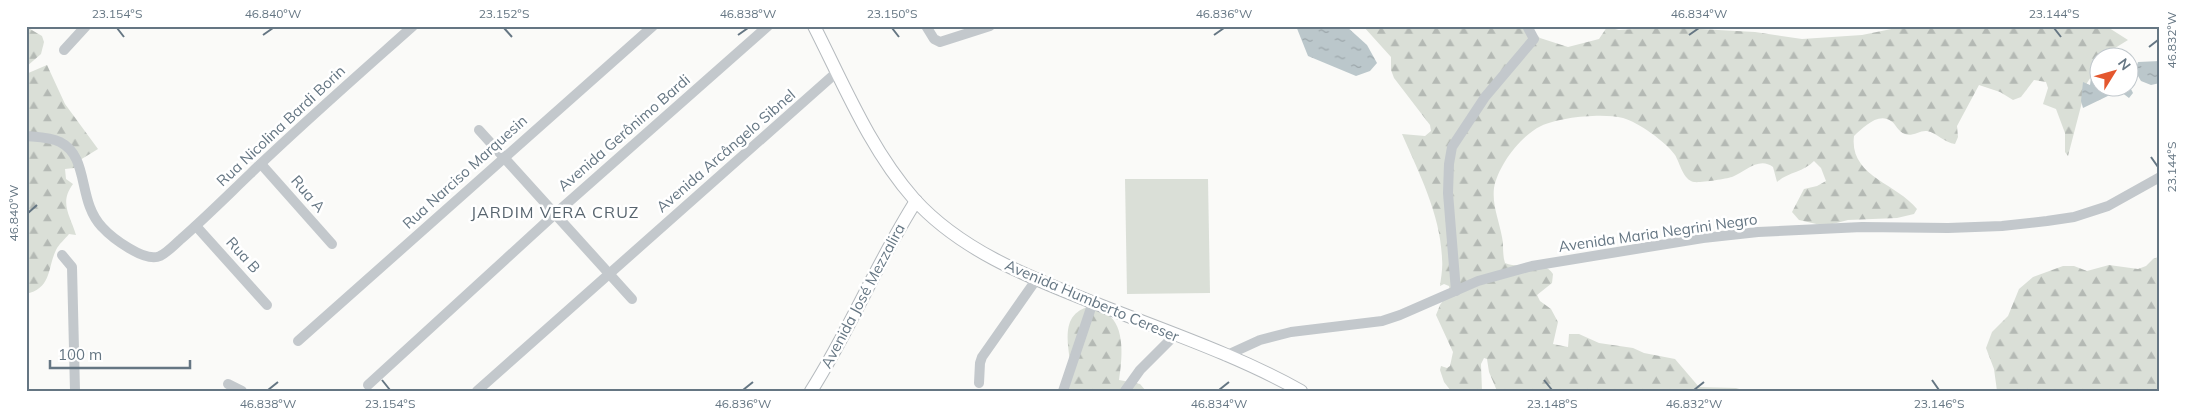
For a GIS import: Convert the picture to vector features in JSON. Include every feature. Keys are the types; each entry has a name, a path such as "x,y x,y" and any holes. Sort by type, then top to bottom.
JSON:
{"main road":[{"name":"Avenida Humberto Cereser","path":"814,26 883,158 916,201 974,248 1036,280 1225,356 1301,391"},
{"name":"Avenida José Mezzalira","path":"811,391 839,345 885,254 916,201"}],"street":[{"path":"64,50 86,26"},
{"name":"Rua Nicolina Bardi Borin","path":"26,136 58,141 72,150 77,157 87,202 102,227 142,255 150,258 160,256 196,226 261,164 413,26"},
{"name":"Rua Narciso Marquesin","path":"298,341 653,26"},
{"name":"Avenida Gerônimo Bardi","path":"368,385 555,214 768,26"},
{"path":"926,26 934,39 940,42 990,26"},
{"path":"1456,291 1448,193 1448,164 1452,147 1485,97 1534,39 1527,26"},
{"name":"Avenida Arcângelo Sibnel","path":"483,389 609,274 837,72"},
{"path":"479,130 632,299"},
{"name":"Rua A","path":"261,164 332,244"},
{"name":"Avenida Maria Negrini Negro","path":"1225,356 1260,340 1291,332 1382,321 1506,272 1532,266 1703,238 1758,232 1862,227 1948,228 2002,226 2065,218 2108,206 2160,177"},
{"name":"Rua B","path":"196,226 268,305"},
{"path":"62,255 72,267 75,391"},
{"path":"979,384 982,357 1036,280"},
{"path":"1063,391 1093,302"},
{"path":"1125,391 1144,365 1174,335"},
{"path":"228,384 242,391"}],"green space":[{"path":"26,26 30,26 30,29 42,36 44,42 41,54 26,67"},
{"path":"1363,26 1526,26 1540,38 1568,47 1599,39 1607,27 1619,30 1663,27 1755,32 1802,39 1862,35 1906,26 2106,26 2128,40 2115,48 2088,48 2088,81 2068,156 2065,152 2065,133 2056,109 2043,104 2048,88 2046,82 2034,80 2021,97 2013,100 2000,92 1979,85 1957,126 1958,137 1955,144 1927,131 1910,135 1905,134 1893,122 1886,119 1881,118 1866,125 1854,136 1854,150 1859,161 1866,170 1898,192 1917,209 1914,214 1897,218 1848,220 1825,226 1799,220 1792,212 1804,189 1817,186 1826,181 1821,168 1814,161 1806,168 1777,182 1773,167 1763,163 1752,166 1732,177 1713,181 1690,181 1684,175 1675,155 1665,144 1644,128 1623,118 1593,116 1559,120 1541,126 1525,137 1511,152 1500,170 1494,188 1494,200 1503,240 1505,263 1511,265 1537,265 1548,269 1553,274 1552,283 1537,295 1540,301 1551,309 1558,322 1553,344 1568,347 1569,334 1579,334 1599,343 1633,348 1644,353 1675,359 1699,387 1736,388 1746,391 1497,391 1489,372 1487,359 1484,358 1481,364 1482,391 1451,391 1444,382 1440,370 1441,366 1447,368 1450,366 1453,352 1436,315 1440,305 1450,291 1449,286 1444,284 1440,286 1442,262 1438,227 1422,179 1402,134 1425,136 1431,131 1430,125 1394,78 1391,70 1391,57"},
{"path":"47,65 65,104 98,149 80,160 74,168 65,169 66,179 73,184 66,203 76,235 69,234 57,248 45,282 34,291 26,294 26,74"},
{"path":"1125,179 1208,179 1210,293 1127,294"},
{"path":"2158,257 2160,259 2160,391 1997,391 1994,369 1986,348 1992,332 2008,316 2019,289 2033,277 2063,266 2074,266 2087,271 2109,265 2138,269 2146,266"},
{"path":"1088,307 1107,314 1117,327 1122,354 1119,380 1140,384 1146,391 1065,391 1070,380 1071,371 1068,329 1071,320 1077,312"}],"water":[{"path":"1296,26 1346,26 1367,45 1377,63 1370,71 1356,76 1308,56"},
{"path":"2160,61 2160,83 2151,85 2141,81 2138,76 2138,62"},
{"path":"2083,82 2088,84 2088,98 2104,98 2083,108 2081,101"}],"district":[{"name":"JARDIM VERA CRUZ","path":"555,212"}]}
